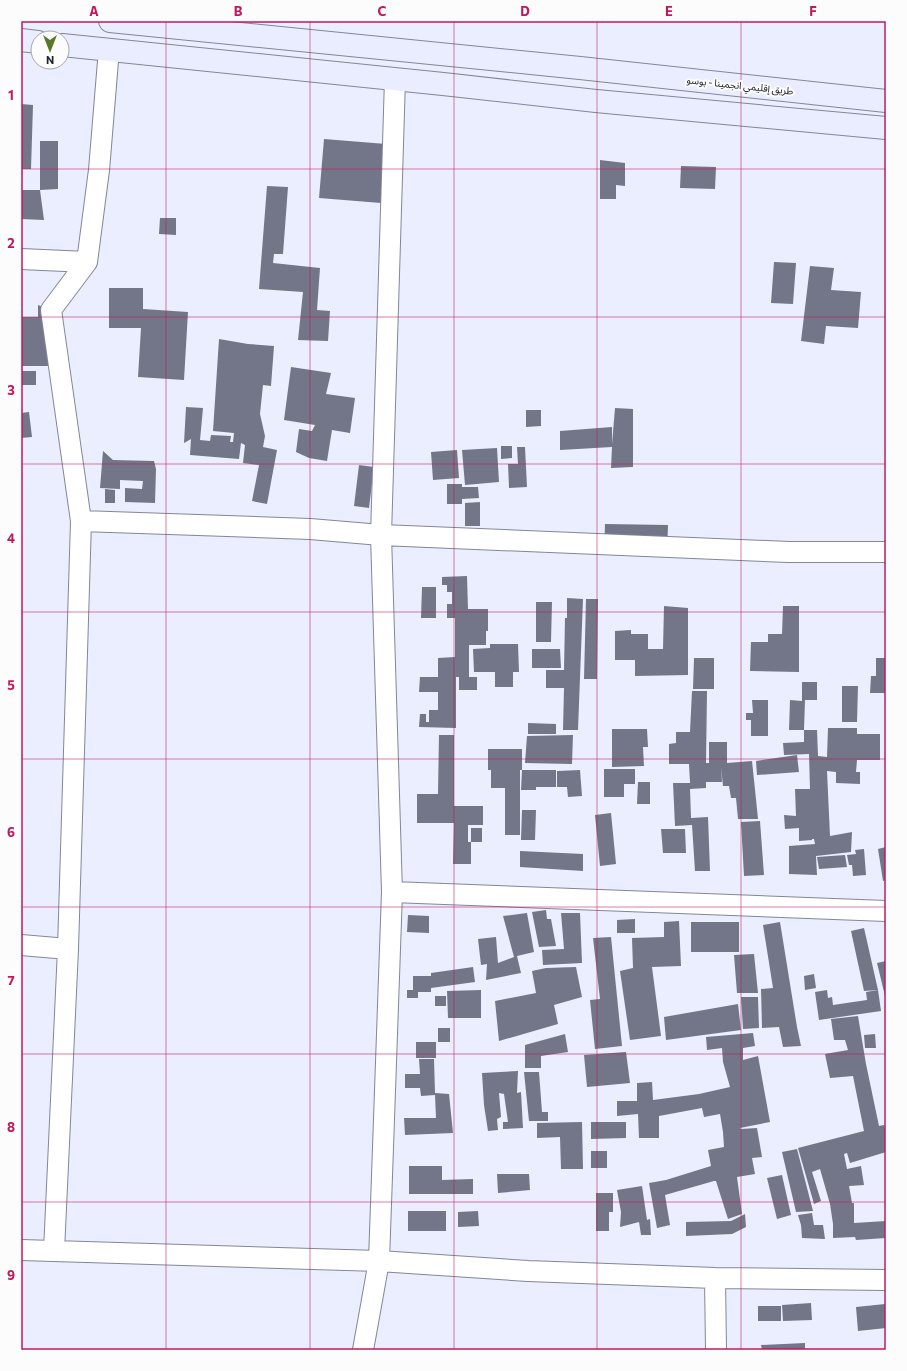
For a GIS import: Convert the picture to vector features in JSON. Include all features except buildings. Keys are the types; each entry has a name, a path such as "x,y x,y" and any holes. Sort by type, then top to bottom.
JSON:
{"main road":[{"name":"طريق إقليمي انجمينا - بوسو","path":"110,21 593,69 886,101"},
{"path":"70,46 596,101 886,128"}],"street":[{"path":"54,1251 68,949 80,521 51,310 87,262 99,170 109,49"},
{"path":"363,1350 379,1261 392,892 381,534 395,79"},
{"path":"21,259 87,262"},
{"path":"80,521 310,528 381,534 789,552 886,552"},
{"path":"392,892 886,910"},
{"path":"21,945 68,949"},
{"path":"21,1250 379,1261 528,1271 715,1278 886,1280"},
{"path":"715,1278 716,1350"}]}
